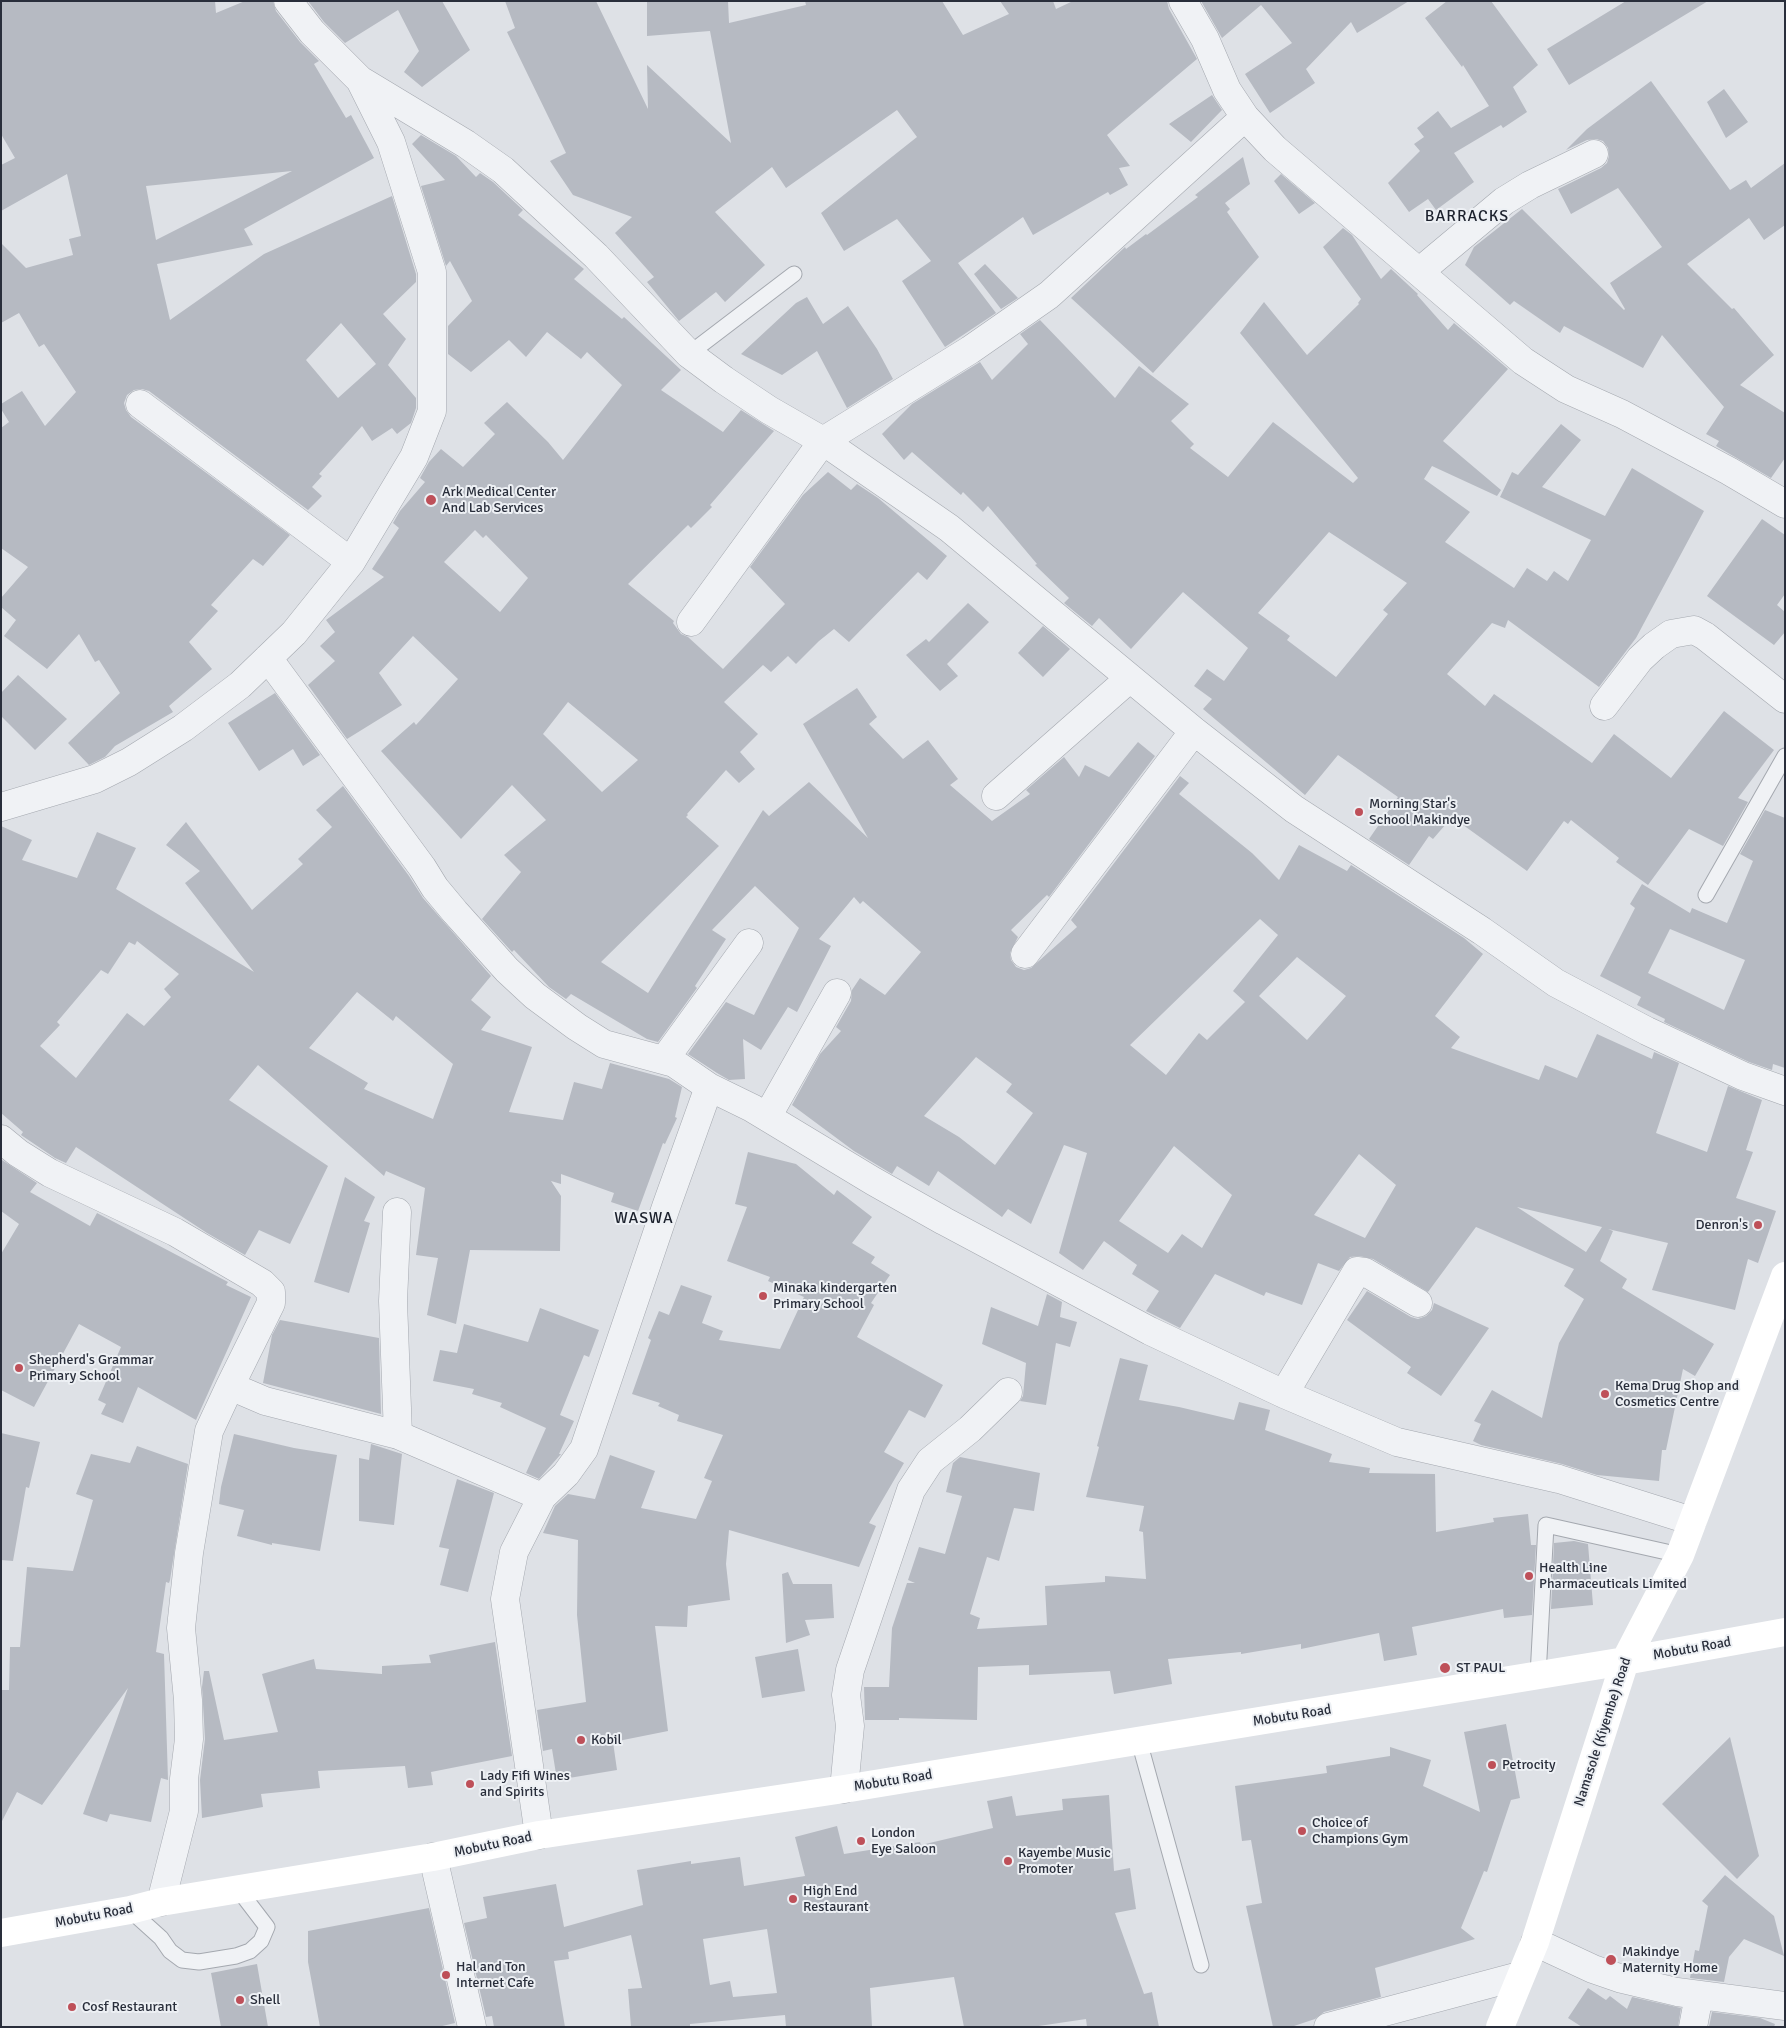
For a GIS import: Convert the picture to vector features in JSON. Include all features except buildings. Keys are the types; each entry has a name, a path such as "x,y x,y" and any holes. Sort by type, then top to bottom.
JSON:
{"street":[{"path":"288,1 312,32 360,80 466,144 503,170 596,256 690,354 724,380 769,410 823,441 949,528 1194,731 1294,809 1482,931 1556,983 1647,1031 1743,1076 1785,1091"},
{"path":"1183,1 1205,39 1226,90 1245,117 1275,149 1523,361 1566,389 1622,414 1729,471 1785,504"},
{"path":"1,807 94,779 129,762 183,728 240,685 294,633 351,562 414,457 432,411 432,272 390,142 360,80"},
{"path":"691,622 823,441 970,350 1049,295 1245,117"},
{"path":"1419,272 1504,202 1530,185 1594,154"},
{"path":"140,404 351,562"},
{"path":"1604,706 1640,659 1654,646 1671,634 1694,630 1705,636 1785,699"},
{"path":"268,658 422,867 435,888 507,970 535,996 604,1044 674,1063 709,1087 767,1117 944,1221 1150,1331 1284,1394 1397,1442 1559,1479 1692,1521"},
{"path":"996,796 1130,678"},
{"path":"1025,954 1194,731"},
{"path":"664,1060 749,943"},
{"path":"767,1117 836,992"},
{"path":"539,1835 505,1599 514,1552 542,1497 566,1474 584,1449 666,1206 709,1087"},
{"path":"1,1139 18,1153 50,1173 174,1232 262,1283 271,1292 271,1303 209,1431 188,1553 181,1628 188,1700 189,1739 184,1779 184,1811 161,1902"},
{"path":"397,1212 393,1301 398,1435"},
{"path":"1284,1394 1358,1271 1366,1272 1418,1304"},
{"name":"Namasole (Kiyembe) Road","path":"1500,2027 1519,1976 1535,1942 1625,1661 1680,1555 1785,1276"},
{"path":"230,1386 266,1401 398,1435 542,1497"},
{"path":"844,1789 850,1726 846,1695 850,1670 911,1490 930,1462 970,1429 1008,1392"},
{"name":"Mobutu Road","path":"1,1933 130,1910 161,1902 433,1857 539,1835 844,1789 1538,1676 1785,1632"},
{"path":"433,1857 472,2027"},
{"path":"1535,1942 1593,1969 1622,1979 1699,1995 1785,2006"},
{"path":"1328,2027 1519,1976"},
{"path":"1692,2027 1699,1995"}],"lane":[{"path":"690,354 794,274"},
{"path":"1706,895 1785,756"},
{"path":"1538,1676 1546,1525 1680,1555"},
{"path":"1139,1741 1202,1965"},
{"path":"130,1910 161,1938 170,1951 182,1960 199,1962 236,1956 250,1951 261,1941 267,1927 238,1889"}],"place":[{"name":"Ark Medical Center And Lab Services","path":"431,500"},
{"name":"Morning Star's School Makindye","path":"1359,812"},
{"name":"Denron's","path":"1758,1225"},
{"name":"Minaka kindergarten Primary School","path":"763,1296"},
{"name":"Shepherd's Grammar Primary School","path":"19,1368"},
{"name":"Kema Drug Shop and Cosmetics Centre","path":"1605,1394"},
{"name":"Health Line Pharmaceuticals Limited","path":"1529,1576"},
{"name":"ST PAUL","path":"1445,1668"},
{"name":"Kobil","path":"581,1740"},
{"name":"Petrocity","path":"1492,1765"},
{"name":"Lady Fifi Wines and Spirits","path":"470,1784"},
{"name":"Choice of Champions Gym","path":"1302,1831"},
{"name":"London Eye Saloon","path":"861,1841"},
{"name":"Kayembe Music Promoter","path":"1008,1861"},
{"name":"High End Restaurant","path":"793,1899"},
{"name":"Makindye Maternity Home","path":"1611,1960"},
{"name":"Hal and Ton Internet Cafe","path":"446,1975"},
{"name":"Shell","path":"240,2000"},
{"name":"Cosf Restaurant","path":"72,2007"}],"district":[{"name":"BARRACKS","path":"1467,217"},
{"name":"WASWA","path":"644,1219"}]}
